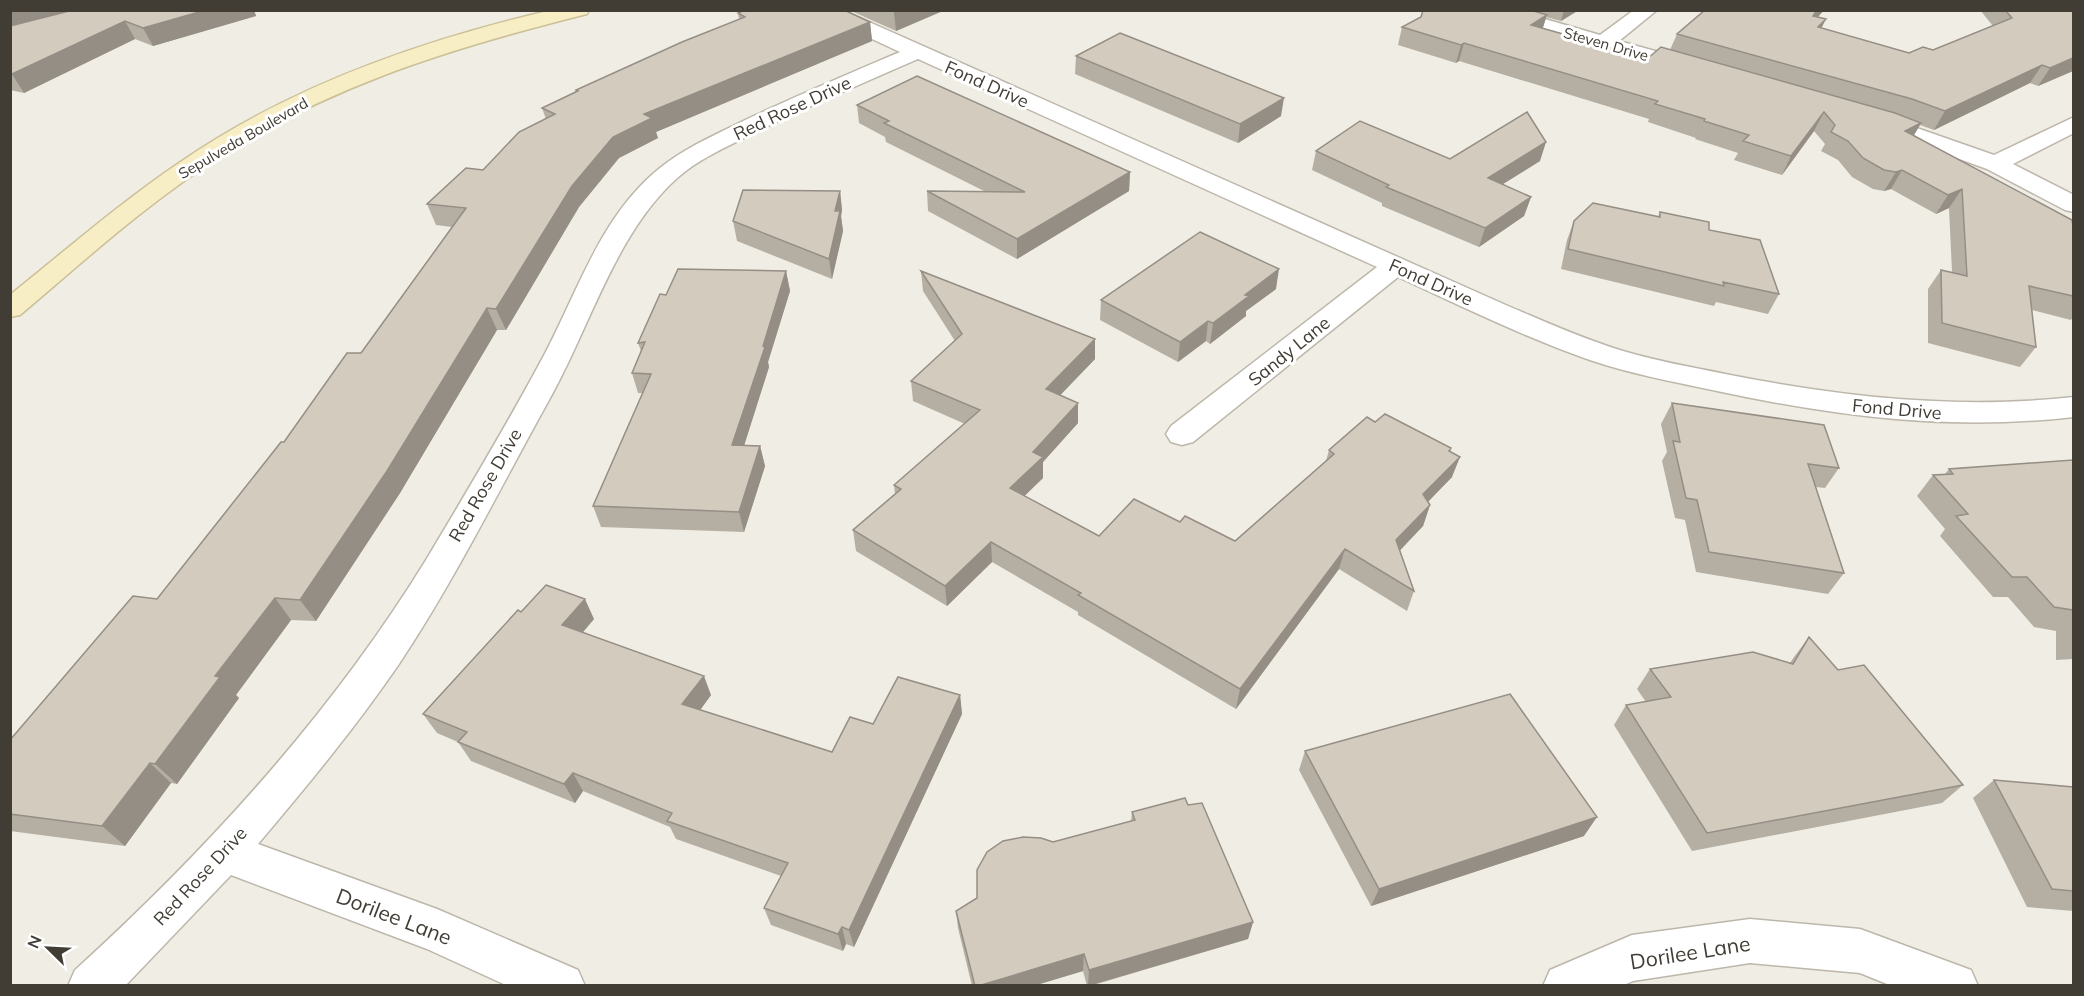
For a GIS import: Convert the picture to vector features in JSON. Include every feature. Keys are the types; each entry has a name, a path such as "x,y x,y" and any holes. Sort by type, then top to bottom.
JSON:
{"main road":[{"name":"Sepulveda Boulevard","path":"10,309 141,201 210,153 282,111 351,79 443,45 525,22 580,10"}],"street":[{"name":"Fond Drive","path":"825,10 1498,312 1600,353 1761,392 1869,409 1980,415 2032,413 2073,407"},
{"name":"Steven Drive","path":"1491,10 1715,75"},
{"path":"1602,43 1648,10"},
{"name":"Red Rose Drive","path":"91,986 224,852 305,760 386,653 438,568 556,361 616,234 640,203 667,174 696,153 781,111 917,52"},
{"path":"1850,114 1893,125 1995,164 2073,205"},
{"path":"1995,164 2073,124"},
{"name":"Sandy Lane","path":"1182,434 1395,266"},
{"name":"Dorilee Lane","path":"224,852 437,931 561,986"},
{"name":"Dorilee Lane","path":"1566,986 1632,958 1750,941 1860,951 1955,986"}],"building":[{"path":"73,10 206,10 143,28 125,21 10,74 10,26"},
{"path":"745,10 844,10 870,22 644,114 652,118 613,137 572,186 496,309 487,308 387,471 300,600 275,598 215,676 220,677 155,764 150,763 102,826 10,814 10,740 133,596 157,599 281,442 284,442 347,353 361,353 466,208 427,204 466,168 483,170 519,132 555,114 542,108 682,42 745,17 738,13"},
{"path":"1423,10 1530,10 1547,15 1531,25 1648,58 1661,47 1895,113 1921,123 1905,131 2072,220 2073,296 2029,286 2036,347 1942,323 1941,270 1967,276 1962,189 1948,195 1902,170 1896,172 1884,170 1863,158 1848,141 1831,132 1835,125 1824,112 1791,156 1743,141 1749,135 1655,104 1658,101 1464,43 1461,45 1402,27 1421,17"},
{"path":"1705,10 1817,10 1813,16 1826,19 1818,27 1909,53 1923,47 1933,50 2012,18 2005,10 2073,10 2073,58 2050,68 2042,65 1945,111 1912,99 1677,34"},
{"path":"1120,33 1284,98 1240,124 1076,56"},
{"path":"917,76 1130,172 1017,239 927,191 1025,192 884,123 889,121 857,105"},
{"path":"1527,112 1546,142 1488,178 1531,197 1485,228 1386,187 1389,185 1316,151 1360,121 1450,159"},
{"path":"743,190 840,191 835,211 840,211 829,259 733,221"},
{"path":"1593,203 1660,217 1660,212 1709,222 1709,230 1760,240 1779,294 1723,282 1724,286 1568,249 1574,221"},
{"path":"1200,232 1279,269 1245,295 1249,296 1213,323 1208,321 1180,342 1101,300"},
{"path":"678,269 786,271 763,346 765,347 732,445 760,446 739,512 593,506 651,374 632,373 645,342 638,343 660,294 666,295"},
{"path":"921,271 1095,339 1046,389 1078,403 1033,452 1043,457 1010,488 1099,536 1134,499 1180,522 1185,516 1235,541 1334,454 1329,450 1367,417 1375,422 1385,414 1451,448 1449,451 1460,457 1423,494 1430,505 1396,540 1414,591 1345,549 1240,689 1078,595 1081,593 991,542 945,586 853,530 901,489 894,485 980,410 911,381 962,334"},
{"path":"1672,403 1824,425 1839,468 1808,464 1844,573 1709,552 1697,500 1686,498 1673,441 1680,442"},
{"path":"2073,460 2073,610 2054,607 2027,577 2012,577 1956,516 1968,514 1933,475 1953,474 1949,469"},
{"path":"546,585 585,599 562,625 704,676 682,704 832,752 850,717 873,724 898,677 960,695 849,930 842,927 838,934 764,908 788,863 667,821 672,813 573,773 564,784 458,742 467,732 423,714 518,610 521,612"},
{"path":"1809,637 1838,670 1864,665 1963,785 1707,833 1626,705 1671,697 1650,669 1753,652 1793,664"},
{"path":"1510,694 1597,817 1379,889 1305,751"},
{"path":"1994,780 2073,787 2073,891 2052,889"},
{"path":"1185,798 1188,805 1202,803 1253,922 1089,970 1084,954 975,986 956,911 977,898 977,870 987,852 1003,841 1023,837 1041,838 1053,842 1135,820 1132,812"}]}
